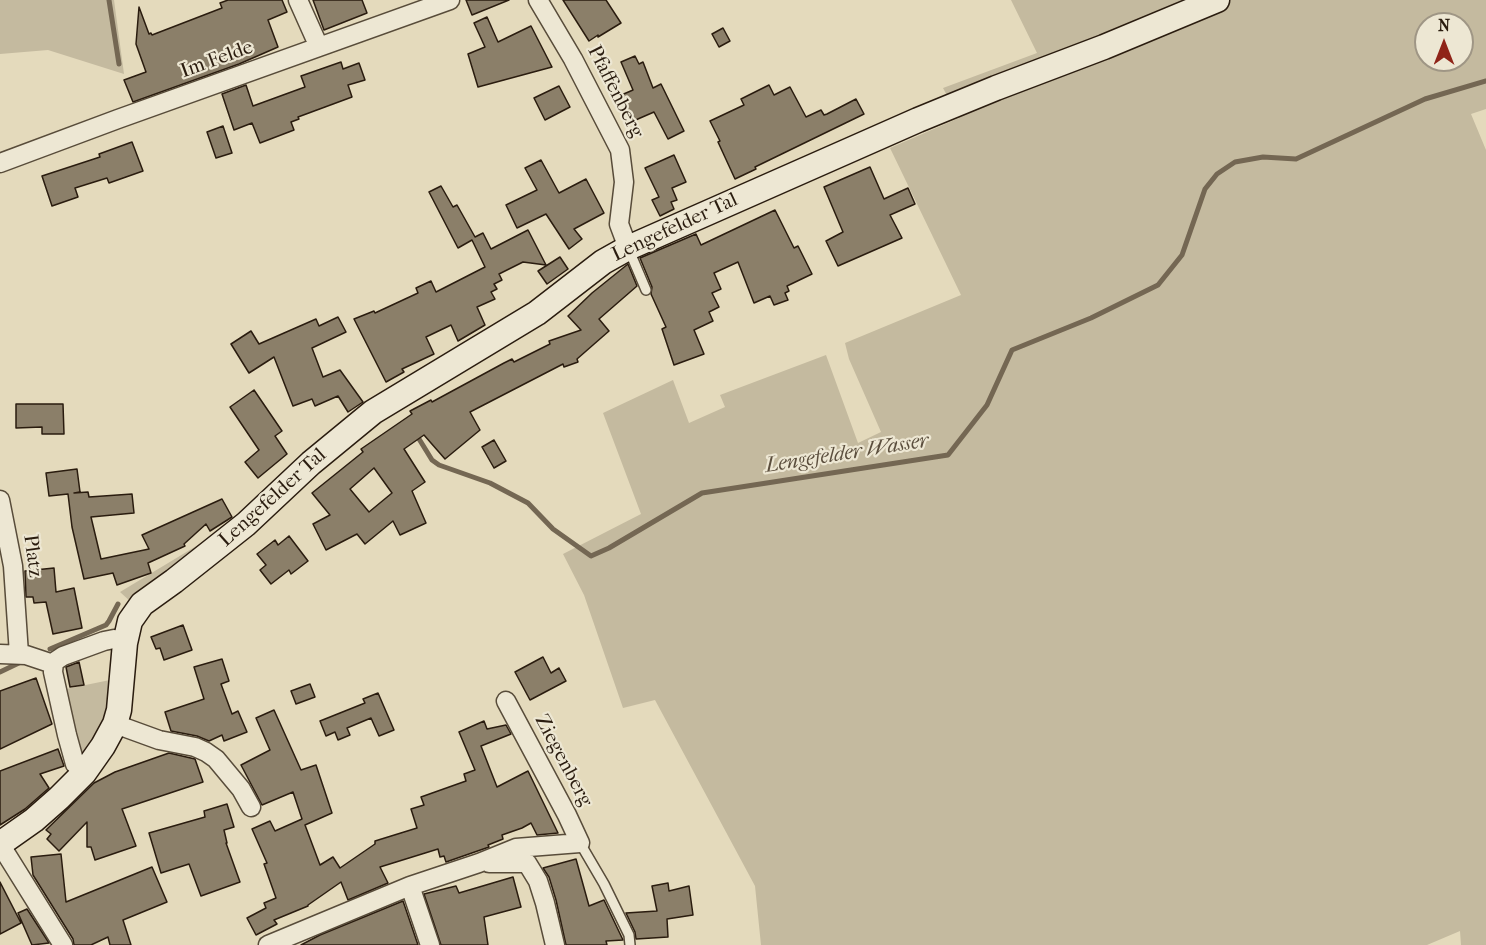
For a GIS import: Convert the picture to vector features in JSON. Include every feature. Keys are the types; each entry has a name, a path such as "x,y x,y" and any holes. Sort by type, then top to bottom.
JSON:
{"street":[{"path":"298,0 319,47"},
{"name":"Im Felde","path":"0,163 450,0"},
{"name":"Pfaffenberg","path":"538,0 578,69 620,150 624,182 620,226 628,248"},
{"name":"Lengefelder Tal","path":"0,844 44,812 84,773 103,746 115,724 120,704 125,641 130,621 142,604 246,524 311,463 361,421 398,396 537,313 603,261 628,248 918,120 1217,0"},
{"name":"Platz","path":"0,500 13,566 19,654"},
{"path":"53,664 63,656 104,640 125,641"},
{"path":"0,654 19,654 53,664"},
{"path":"53,664 71,749 76,765 84,773"},
{"name":"Ziegenberg","path":"506,701 580,843"},
{"path":"115,724 163,741 197,747 208,753 241,789 251,807"},
{"path":"268,945 410,886 516,848 580,843"},
{"path":"0,844 63,945"},
{"path":"478,863 527,863 538,881 555,945"},
{"path":"410,886 430,945"}],"lane":[{"path":"628,248 646,290"},
{"name":"Ziegenberg","path":"580,843 604,884 629,935 630,945"}],"shaded area":[{"path":"0,0 114,0 124,74 48,50 0,54"},
{"path":"1011,0 1486,0 1486,109 1471,114 1486,150 1486,945 1461,945 1460,931 1427,945 761,945 755,886 655,700 623,708 584,595 563,554 641,514 603,413 673,380 689,423 725,407 720,395 826,355 858,443 881,432 849,359 845,343 961,295 890,148 959,118 943,88 1037,53"},
{"path":"203,542 207,547 131,602 120,592"},
{"path":"110,680 108,706 103,722 96,737 82,756 79,753 66,689"}],"building":[{"path":"228,0 282,0 287,12 268,20 278,47 239,64 133,102 124,80 146,72 136,44 139,7 149,34 152,35 222,8 220,3"},
{"path":"313,0 362,0 367,13 324,30"},
{"path":"466,0 509,0 472,15"},
{"path":"563,0 606,0 621,23 589,41"},
{"path":"487,17 498,42 531,26 552,67 478,87 468,54 485,47 474,23"},
{"path":"723,28 730,41 719,47 712,34"},
{"path":"635,56 639,64 643,62 653,88 661,84 684,131 668,139 654,112 631,122 619,96 633,90 621,62"},
{"path":"341,62 343,69 359,63 365,80 348,85 352,97 298,117 299,119 291,122 294,130 260,143 252,123 234,130 222,94 246,85 253,106 305,87 301,76"},
{"path":"769,85 774,95 790,87 806,117 821,110 824,115 827,114 856,99 864,114 735,179 710,121 744,105 741,99"},
{"path":"559,86 570,107 545,120 534,98"},
{"path":"223,126 232,153 216,158 207,132"},
{"path":"132,142 143,171 109,183 107,178 75,188 78,197 52,206 42,176 100,157 99,154"},
{"path":"674,155 686,182 672,188 677,200 671,202 674,209 660,216 652,200 659,197 645,168"},
{"path":"541,160 559,193 586,179 604,213 574,229 582,239 569,249 546,214 517,228 506,205 537,190 525,168"},
{"path":"870,167 884,199 908,188 915,204 890,215 902,238 838,266 826,241 843,232 824,187"},
{"path":"441,186 453,207 457,205 475,237 483,233 491,249 528,230 546,265 523,262 499,274 502,280 494,284 497,289 491,292 495,299 477,307 485,325 458,341 451,325 426,337 434,354 402,369 404,372 386,382 354,319 374,311 375,313 418,293 416,288 431,281 436,292 485,267 472,240 458,248 429,192"},
{"path":"775,210 794,248 798,246 812,274 787,286 789,291 785,293 788,300 774,305 770,296 754,303 738,262 714,273 721,289 712,293 719,307 709,312 713,321 694,330 704,354 674,365 662,329 666,327 651,294 652,287 640,258 696,234 701,245"},
{"path":"560,257 568,269 547,284 538,271"},
{"path":"628,264 637,286 599,319 609,331 577,359 578,362 564,367 563,364 470,412 480,430 445,459 424,435 404,449 425,482 412,491 426,523 400,535 393,521 365,544 357,534 326,550 313,524 330,515 312,493 363,452 361,449 412,414 410,411 431,400 432,402 512,359 514,362 550,344 549,341 581,330 568,316","holes":["374,468 392,493 369,512 350,489"]},
{"path":"338,317 346,332 312,348 323,377 340,370 363,402 348,412 338,396 315,406 312,399 293,406 274,357 249,373 231,344 251,331 259,344 316,319 319,326"},
{"path":"254,390 282,431 275,436 287,454 258,478 245,462 259,450 230,407"},
{"path":"16,404 63,404 64,434 42,434 42,427 16,428"},
{"path":"494,440 506,461 494,468 482,447"},
{"path":"77,469 80,492 74,493 88,492 89,497 132,494 134,513 91,517 101,559 149,549 142,535 222,499 232,517 210,531 206,524 184,544 185,546 148,563 151,573 117,585 113,573 84,579 72,527 68,494 49,496 46,473"},
{"path":"289,536 308,561 291,574 289,570 271,584 260,570 266,565 257,554 275,540 278,545"},
{"path":"54,568 56,592 74,588 82,628 53,634 46,602 34,603 33,597 26,597 25,571"},
{"path":"183,625 192,650 164,660 160,648 156,649 151,637"},
{"path":"543,657 551,673 559,668 566,681 530,700 515,672"},
{"path":"222,659 229,681 221,684 232,714 238,711 247,732 224,741 222,735 209,741 171,731 165,712 204,699 194,667"},
{"path":"79,662 84,685 70,687 66,667"},
{"path":"36,678 52,724 0,749 0,691"},
{"path":"310,684 315,697 296,704 291,691"},
{"path":"378,693 394,730 379,736 371,718 347,728 350,735 338,740 335,732 326,736 320,721 365,703 363,699"},
{"path":"274,710 301,770 316,765 332,813 305,825 320,865 333,857 340,868 375,844 375,841 417,828 411,809 424,805 421,797 466,781 464,774 475,770 459,732 484,721 487,729 506,725 511,734 481,746 497,787 528,771 558,833 537,835 531,823 502,835 503,839 488,845 489,847 446,862 444,856 440,857 438,849 380,867 388,883 348,900 341,882 308,906 274,920 277,924 256,935 247,918 266,908 264,903 276,898 264,864 267,863 252,829 270,821 275,831 302,819 293,792 262,805 241,765 270,750 256,718"},
{"path":"58,749 64,766 40,774 49,788 25,809 0,825 0,771"},
{"path":"169,753 195,759 203,782 122,809 136,846 95,860 91,847 87,847 87,822 59,851 47,839 51,834 46,830 94,783 115,772"},
{"path":"227,804 234,827 224,830 226,843 240,882 201,896 189,864 161,873 149,833 205,817 204,811"},
{"path":"61,854 66,902 152,867 167,902 123,920 131,945 110,945 108,937 91,945 74,945 73,939 33,875 31,857"},
{"path":"576,859 589,906 604,900 623,940 606,941 607,945 566,945 556,900 549,877 543,868"},
{"path":"513,877 521,907 484,917 488,945 441,945 424,894 456,886 459,893"},
{"path":"0,882 21,923 0,934"},
{"path":"668,883 669,891 689,886 693,915 667,919 668,937 636,939 626,913 657,911 652,886"},
{"path":"403,901 418,945 301,945 320,935"},
{"path":"27,909 49,943 32,945 18,913"}],"waterway":[{"path":"109,0 119,64"},
{"name":"Lengefelder Wasser","path":"416,434 432,460 439,465 490,483 528,503 553,529 591,556 609,548 702,493 948,455 987,405 1012,350 1091,318 1158,285 1182,255 1205,189 1217,174 1235,162 1263,157 1296,159 1425,99 1486,81"},
{"name":"Lengefelder Wasser","path":"50,649 106,625 118,604"},
{"name":"Lengefelder Wasser","path":"0,672 23,661"}]}
